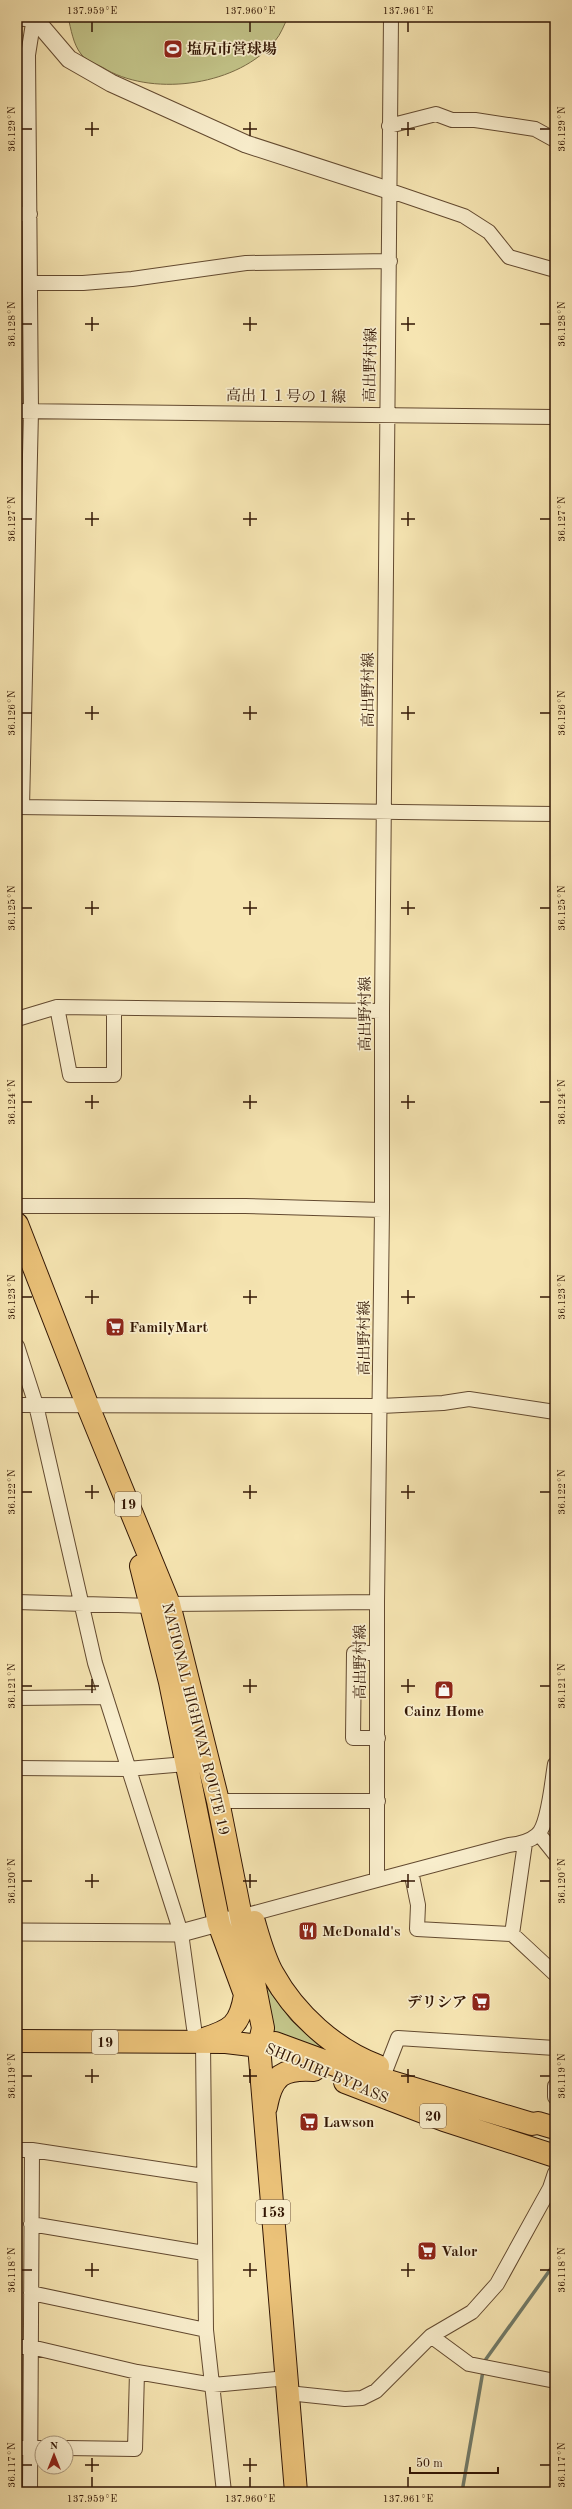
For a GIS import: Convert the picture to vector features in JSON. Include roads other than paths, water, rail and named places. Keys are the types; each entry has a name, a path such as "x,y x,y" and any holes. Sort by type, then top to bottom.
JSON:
{"highway":[{"name":"NATIONAL HIGHWAY ROUTE 19","path":"17,1224 87,1404 135,1544 161,1605 210,1764 246,1915"},
{"name":"NATIONAL HIGHWAY ROUTE 19","path":"161,1605 186,1764 219,1924 245,1996 251,2030 259,2046"},
{"path":"246,1915 263,2028 259,2046"},
{"path":"246,1915 273,1974 289,1998 308,2019 339,2046 361,2060 534,2119 547,2125"},
{"path":"197,2038 221,2034 233,2027 239,2019 245,1996"},
{"name":"19","path":"17,2041 197,2038 259,2046"},
{"name":"SHIOJIRI BYPASS","path":"259,2046 275,2043 407,2087 532,2124 547,2125"},
{"name":"SHIOJIRI BYPASS","path":"259,2046 314,2070 444,2120 555,2156"},
{"name":"153","path":"259,2046 296,2492"},
{"path":"265,2111 269,2092 284,2072 294,2068 314,2070"}],"street":[{"path":"17,17 34,17"},
{"path":"34,17 69,59 111,83 246,144 464,216 489,232 509,257 555,270"},
{"path":"34,17 28,55 24,214 31,284 24,411 20,807 384,810 555,814"},
{"name":"高出野村線","path":"377,1880 377,1602 381,1406 386,414 390,261 388,190 391,17"},
{"path":"389,126 436,114 452,120 475,120 535,129 555,140"},
{"path":"31,284 83,283 132,279 246,263 390,261"},
{"name":"高出１１号の１線","path":"24,411 555,417"},
{"path":"17,1019 57,1007 382,1011"},
{"path":"57,1007 70,1075 114,1075 114,1008"},
{"path":"17,1206 245,1206 382,1210"},
{"path":"17,1346 36,1405 82,1602 85,1625 127,1769 181,1933 197,2038 204,2176 206,2330 224,2492"},
{"path":"17,1405 381,1406 443,1403 469,1399 555,1412"},
{"path":"17,1602 82,1602 161,1605 377,1602"},
{"path":"377,1653 354,1652 353,1738 378,1738"},
{"path":"17,1698 106,1697"},
{"path":"17,1768 127,1769 186,1764 210,1764"},
{"path":"17,1932 181,1933 509,1845 525,1843 539,1834 546,1819 555,1764"},
{"path":"194,1804 218,1801 378,1801"},
{"path":"539,1834 555,1854"},
{"path":"512,1934 525,1843"},
{"path":"411,1871 418,1905 417,1929 512,1934 555,1974"},
{"path":"386,2069 398,2038 555,2048"},
{"path":"17,2150 32,2150 204,2176"},
{"path":"30,2492 30,2448 24,2347 31,2293 32,2150"},
{"path":"24,2347 137,2372 212,2385 287,2385 345,2399 362,2398 376,2391 431,2336 472,2312 497,2284 547,2195 555,2173"},
{"path":"31,2224 204,2253"},
{"path":"31,2293 206,2330"},
{"path":"431,2336 469,2364 555,2381"},
{"path":"74,2448 134,2449 137,2372"}],"waterway":[{"path":"485,2365 486,2359 555,2263"},
{"path":"462,2492 483,2371"}],"place":[{"name":"塩尻市営球場","path":"173,49"},
{"name":"FamilyMart","path":"115,1327"},
{"name":"Cainz Home","path":"444,1690"},
{"name":"McDonald's","path":"308,1931"},
{"name":"デリシア","path":"481,2002"},
{"name":"Lawson","path":"309,2122"},
{"name":"Valor","path":"427,2251"}]}
